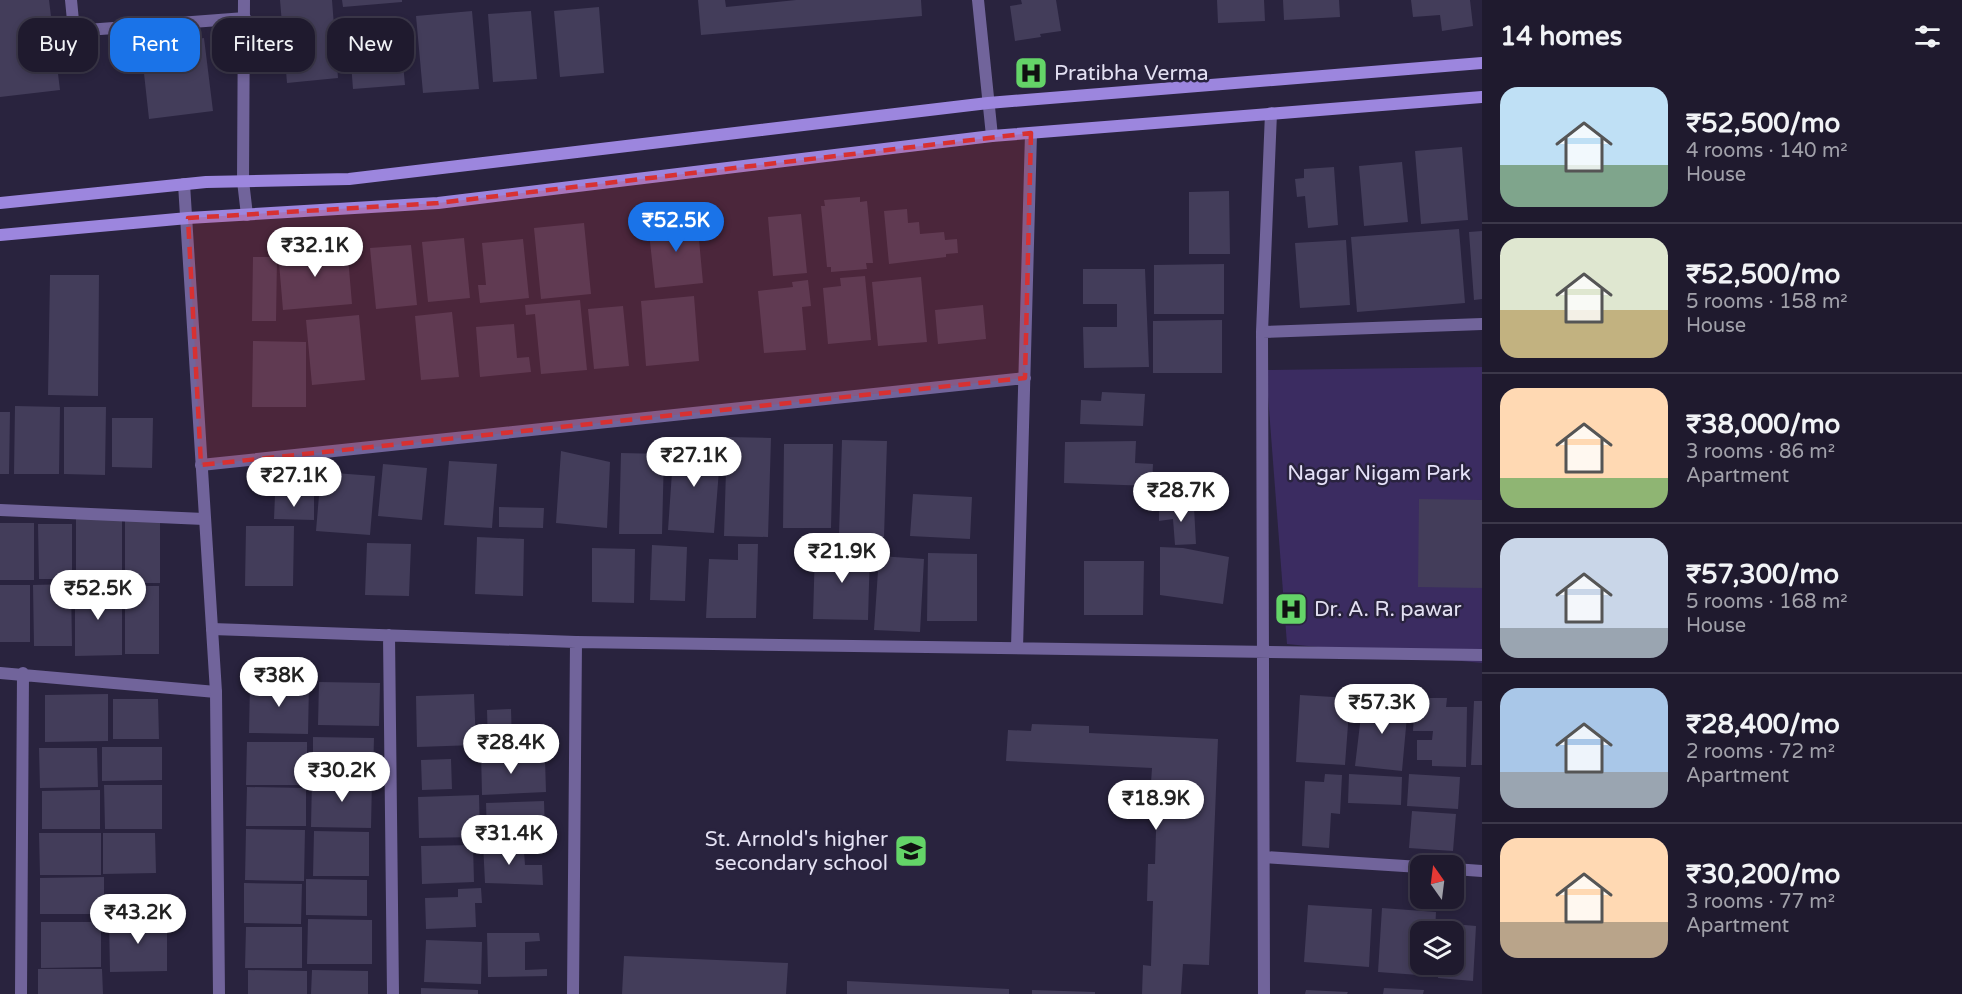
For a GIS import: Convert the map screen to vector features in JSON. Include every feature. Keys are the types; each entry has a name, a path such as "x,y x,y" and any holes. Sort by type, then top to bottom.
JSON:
{"main road":[{"path":"0,203 184,184 349,179 988,103 1482,63"},
{"path":"0,235 188,218 438,203 992,136 1482,97"}],"street":[{"path":"71,0 74,31 212,21"},
{"path":"244,0 245,18"},
{"path":"978,0 992,136"},
{"path":"244,72 243,181 247,215"},
{"path":"1264,994 1262,332 1271,113"},
{"path":"1017,648 1031,133"},
{"path":"184,184 188,218 216,692 219,994"},
{"path":"1262,332 1482,324"},
{"path":"201,465 1024,378"},
{"path":"0,510 204,519"},
{"path":"212,629 576,642 1482,655"},
{"path":"389,635 393,994"},
{"path":"573,994 576,642"},
{"path":"0,673 22,673 216,692"},
{"path":"21,994 22,673"},
{"path":"1264,856 1410,866"},
{"path":"1464,870 1482,871"}],"highlighted area":[{"path":"1031,133 1025,378 201,465 188,218 438,203"}],"green space":[{"name":"Nagar Nigam Park","path":"1482,367 1482,663 1287,644 1266,370"}],"building":[{"path":"0,0 49,0 51,18 18,18 18,72 58,72 60,90 0,97"},
{"path":"280,0 332,0 333,18 327,18 327,72 338,72 338,78 287,83 286,72 315,72 315,18 282,18"},
{"path":"342,0 402,0 402,2 343,7"},
{"path":"698,0 725,0 726,7 796,0 921,0 922,16 701,35"},
{"path":"1021,0 1056,0 1061,31 1015,41 1010,6 1022,4"},
{"path":"1217,0 1264,0 1265,21 1218,23"},
{"path":"1283,0 1339,0 1340,17 1284,20"},
{"path":"1411,0 1470,0 1473,26 1442,31 1440,15 1413,17"},
{"path":"599,7 604,73 560,77 554,11"},
{"path":"472,11 479,89 423,93 416,16"},
{"path":"531,11 537,79 493,82 488,14"},
{"path":"204,38 213,111 149,119 144,72 200,72 200,39"},
{"path":"352,72 404,72 405,85 353,89"},
{"path":"1462,147 1468,220 1421,224 1415,151"},
{"path":"1402,162 1408,222 1364,226 1359,166"},
{"path":"1334,167 1338,225 1308,228 1305,196 1297,197 1295,179 1304,178 1304,169"},
{"path":"1229,191 1230,254 1189,254 1189,192"},
{"path":"860,197 860,202 867,201 873,263 866,263 867,269 831,272 831,267 827,267 821,206 825,206 824,200"},
{"path":"907,209 908,223 919,222 920,234 944,232 945,240 957,239 958,253 946,254 946,257 889,264 884,211"},
{"path":"801,214 807,273 773,276 768,217"},
{"path":"697,218 703,283 655,288 648,223"},
{"path":"584,223 591,294 541,299 534,228"},
{"path":"1459,229 1465,303 1357,312 1351,237"},
{"path":"1482,231 1482,299 1474,300 1469,232"},
{"path":"464,238 470,298 428,302 422,242"},
{"path":"523,239 529,298 480,303 478,285 486,285 482,243"},
{"path":"1346,240 1350,305 1300,308 1295,243"},
{"path":"347,245 352,304 283,310 278,251"},
{"path":"411,245 417,305 376,309 370,248"},
{"path":"253,257 277,257 276,321 252,321"},
{"path":"1224,264 1224,314 1154,314 1154,265"},
{"path":"1083,269 1145,269 1149,367 1084,368 1083,327 1117,327 1117,304 1083,304"},
{"path":"50,275 99,275 98,396 48,395"},
{"path":"865,276 871,340 828,344 823,288 841,286 840,278"},
{"path":"921,277 927,342 878,346 872,282"},
{"path":"808,280 811,306 802,307 806,350 764,353 758,291 793,287 792,282"},
{"path":"694,296 699,361 646,366 641,301"},
{"path":"580,300 587,370 541,374 535,314 526,315 525,305"},
{"path":"983,305 986,339 938,344 935,310"},
{"path":"623,306 629,366 594,369 588,309"},
{"path":"452,312 459,377 421,380 415,316"},
{"path":"359,315 365,380 312,385 306,320"},
{"path":"1222,320 1222,373 1153,373 1153,321"},
{"path":"514,324 517,358 529,357 531,372 480,377 476,327"},
{"path":"253,341 306,342 306,407 252,407"},
{"path":"1102,392 1145,394 1143,426 1080,424 1081,400 1101,401"},
{"path":"15,406 60,407 59,474 14,474"},
{"path":"64,407 106,407 105,475 64,474"},
{"path":"0,412 10,412 9,474 0,474"},
{"path":"112,418 153,418 152,468 112,467"},
{"path":"727,437 771,438 768,537 724,536"},
{"path":"842,440 887,441 884,537 839,535"},
{"path":"1136,441 1135,463 1153,464 1152,486 1064,483 1065,442"},
{"path":"674,443 721,445 714,533 668,530"},
{"path":"784,444 833,444 831,528 783,528"},
{"path":"561,451 610,462 607,528 556,523"},
{"path":"621,453 664,454 662,534 619,534"},
{"path":"449,461 497,464 492,528 444,525"},
{"path":"383,464 427,468 422,520 378,516"},
{"path":"321,472 375,476 370,535 316,531"},
{"path":"913,494 972,497 970,539 910,536"},
{"path":"275,495 314,496 314,520 274,519"},
{"path":"1419,499 1482,500 1482,588 1418,587"},
{"path":"1159,506 1194,507 1196,544 1175,545 1173,519 1159,521"},
{"path":"499,507 544,508 543,528 499,527"},
{"path":"122,518 122,578 76,578 76,519"},
{"path":"160,520 160,583 125,583 125,521"},
{"path":"0,523 34,523 34,580 0,580"},
{"path":"38,524 72,524 72,579 39,579"},
{"path":"246,526 294,526 293,586 245,586"},
{"path":"477,537 524,539 523,596 475,594"},
{"path":"367,543 411,544 409,596 365,595"},
{"path":"738,544 758,544 756,618 706,618 709,559 738,560"},
{"path":"652,545 687,547 685,601 650,600"},
{"path":"1160,547 1183,548 1229,557 1223,604 1160,595"},
{"path":"592,548 635,549 634,603 592,602"},
{"path":"815,548 870,549 868,620 813,619"},
{"path":"928,553 977,554 977,621 927,621"},
{"path":"879,556 924,559 920,632 874,630"},
{"path":"1084,561 1144,561 1143,615 1084,615"},
{"path":"71,584 72,646 34,646 33,585"},
{"path":"0,585 30,585 30,642 0,642"},
{"path":"122,585 122,655 75,656 75,586"},
{"path":"125,586 159,586 159,654 125,654"},
{"path":"319,682 380,683 379,726 318,725"},
{"path":"250,683 309,684 308,734 249,733"},
{"path":"108,694 108,741 45,742 45,695"},
{"path":"474,694 476,745 417,747 416,696"},
{"path":"1300,695 1350,698 1345,765 1296,762"},
{"path":"1415,698 1447,698 1446,707 1467,707 1466,767 1432,766 1432,760 1417,760 1417,740 1432,740 1433,731 1413,731"},
{"path":"113,699 158,699 159,739 113,739"},
{"path":"1363,699 1408,705 1402,771 1355,766"},
{"path":"1474,701 1482,701 1482,765 1471,765"},
{"path":"511,709 512,744 488,745 487,710"},
{"path":"1032,724 1089,726 1089,733 1218,739 1209,965 1183,964 1181,994 1142,994 1143,965 1151,966 1153,901 1147,901 1148,864 1155,864 1157,798 1150,797 1152,768 1006,761 1008,730 1031,731"},
{"path":"313,737 374,738 373,774 313,773"},
{"path":"247,742 307,742 307,785 246,785"},
{"path":"102,747 162,747 162,780 102,781"},
{"path":"39,748 97,748 98,787 40,788"},
{"path":"504,750 505,760 545,759 546,792 482,795 481,751"},
{"path":"451,759 452,789 422,790 421,760"},
{"path":"1325,774 1342,775 1340,814 1331,813 1329,848 1302,846 1305,781 1324,782"},
{"path":"1349,774 1402,777 1401,805 1348,803"},
{"path":"1409,774 1460,777 1458,809 1407,806"},
{"path":"312,778 372,779 371,828 311,827"},
{"path":"104,785 162,785 162,829 105,829"},
{"path":"247,787 306,788 306,826 246,826"},
{"path":"100,790 100,829 42,829 42,791"},
{"path":"479,795 480,837 419,838 418,797"},
{"path":"544,801 545,834 487,836 486,803"},
{"path":"1412,811 1456,814 1453,851 1409,848"},
{"path":"246,829 305,830 304,881 245,880"},
{"path":"314,831 369,832 369,876 313,876"},
{"path":"39,833 101,833 101,875 40,875"},
{"path":"103,833 155,833 156,873 103,874"},
{"path":"508,841 508,852 524,851 525,865 542,865 543,885 485,883 483,843"},
{"path":"473,845 474,882 422,884 421,846"},
{"path":"104,877 104,914 40,914 40,878"},
{"path":"306,879 367,880 367,916 306,915"},
{"path":"244,883 302,884 301,924 244,923"},
{"path":"481,888 482,903 475,903 476,927 426,929 425,898 458,897 458,889"},
{"path":"1308,905 1372,909 1369,967 1304,962"},
{"path":"1382,908 1436,912 1436,921 1410,921 1410,974 1378,972"},
{"path":"167,918 167,971 110,972 109,919"},
{"path":"308,919 372,920 372,964 307,964"},
{"path":"41,922 101,922 101,967 41,968"},
{"path":"1464,925 1476,926 1473,981 1438,978 1438,975 1464,975"},
{"path":"246,927 302,927 302,968 245,968"},
{"path":"487,933 539,933 540,941 525,942 525,970 547,969 547,976 488,977"},
{"path":"426,940 482,942 481,984 424,982"},
{"path":"624,956 788,963 786,994 622,994"},
{"path":"38,969 102,969 103,994 38,994"},
{"path":"248,970 307,971 307,994 248,994"},
{"path":"312,970 368,971 368,994 311,994"},
{"path":"847,981 1009,989 1009,994 847,994"},
{"path":"421,988 478,990 478,994 421,994"},
{"path":"1384,988 1424,990 1423,994 1383,994"},
{"path":"1032,990 1095,992 1095,994 1032,994"},
{"path":"1306,990 1348,992 1347,994 1305,994"}],"place":[{"name":"Pratibha Verma","path":"1031,73"},
{"name":"Dr. A. R. pawar","path":"1291,609"},
{"name":"St. Arnold's higher secondary school","path":"911,851"}]}
